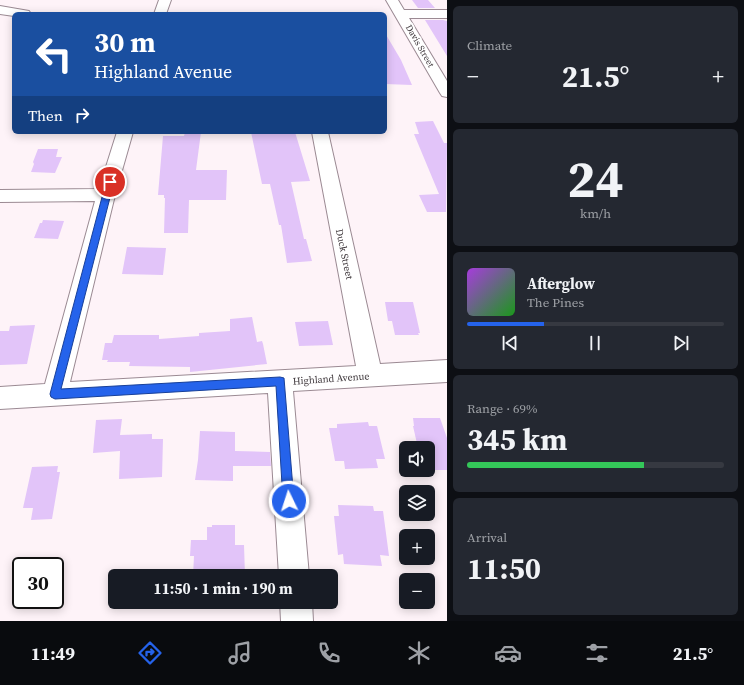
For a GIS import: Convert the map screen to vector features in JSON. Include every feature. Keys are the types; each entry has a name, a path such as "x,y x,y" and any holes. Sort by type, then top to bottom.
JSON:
{"street":[{"path":"161,12 165,0"},
{"name":"Davis Street","path":"392,0 447,93"},
{"path":"0,10 12,12"},
{"path":"401,14 447,14"},
{"path":"55,394 106,195 124,134"},
{"name":"Duck Street","path":"320,134 370,375"},
{"path":"0,196 106,195"},
{"name":"Highland Avenue","path":"0,398 447,371"},
{"path":"280,382 293,569"},
{"path":"296,609 297,621"}],"building":[{"path":"412,0 428,0 435,8 418,8"},
{"path":"425,20 447,21 447,56"},
{"path":"387,36 401,60 412,85 387,84"},
{"path":"433,121 444,143 447,143 446,212 427,212 419,195 439,194 414,134 419,134 415,122"},
{"path":"184,134 201,134 196,170 227,170 226,200 189,200 188,233 164,233 165,198 164,195 158,195 163,136 184,136"},
{"path":"251,134 296,134 310,181 291,182 304,239 306,239 312,261 287,263 281,225 279,225 270,184 262,184"},
{"path":"38,149 58,149 56,157 62,157 55,173 31,172"},
{"path":"43,220 64,221 58,239 34,238 40,223 42,223"},
{"path":"127,247 166,248 163,275 122,274"},
{"path":"385,302 413,302 420,333 418,333 419,335 395,335 392,321 388,321"},
{"path":"252,317 257,342 262,341 267,364 190,372 190,367 129,366 130,362 107,362 108,360 102,360 105,343 112,343 114,335 159,335 159,339 199,336 199,333 230,331 230,319"},
{"path":"328,321 333,345 299,346 295,322"},
{"path":"35,325 27,364 0,365 0,331 9,331 10,326"},
{"path":"413,418 440,418 447,438 447,470 435,470 435,441 416,441"},
{"path":"122,419 120,435 152,434 152,439 163,439 162,477 119,479 120,451 93,453 96,420"},
{"path":"368,422 369,426 377,426 385,459 376,459 378,468 345,469 344,461 335,461 329,428 337,428 337,424"},
{"path":"200,431 235,432 235,451 270,452 271,466 233,466 233,481 195,480"},
{"path":"58,466 57,472 60,472 52,519 31,520 33,508 23,508 32,467"},
{"path":"338,505 373,506 374,511 383,511 389,556 380,555 382,566 344,564 343,554 338,555 334,516 339,516"},
{"path":"212,525 235,525 235,545 244,545 245,569 193,569 194,556 190,556 191,540 207,540 207,527 212,527"}],"route":[{"path":"110,182 55,394 280,382 289,501"}]}
